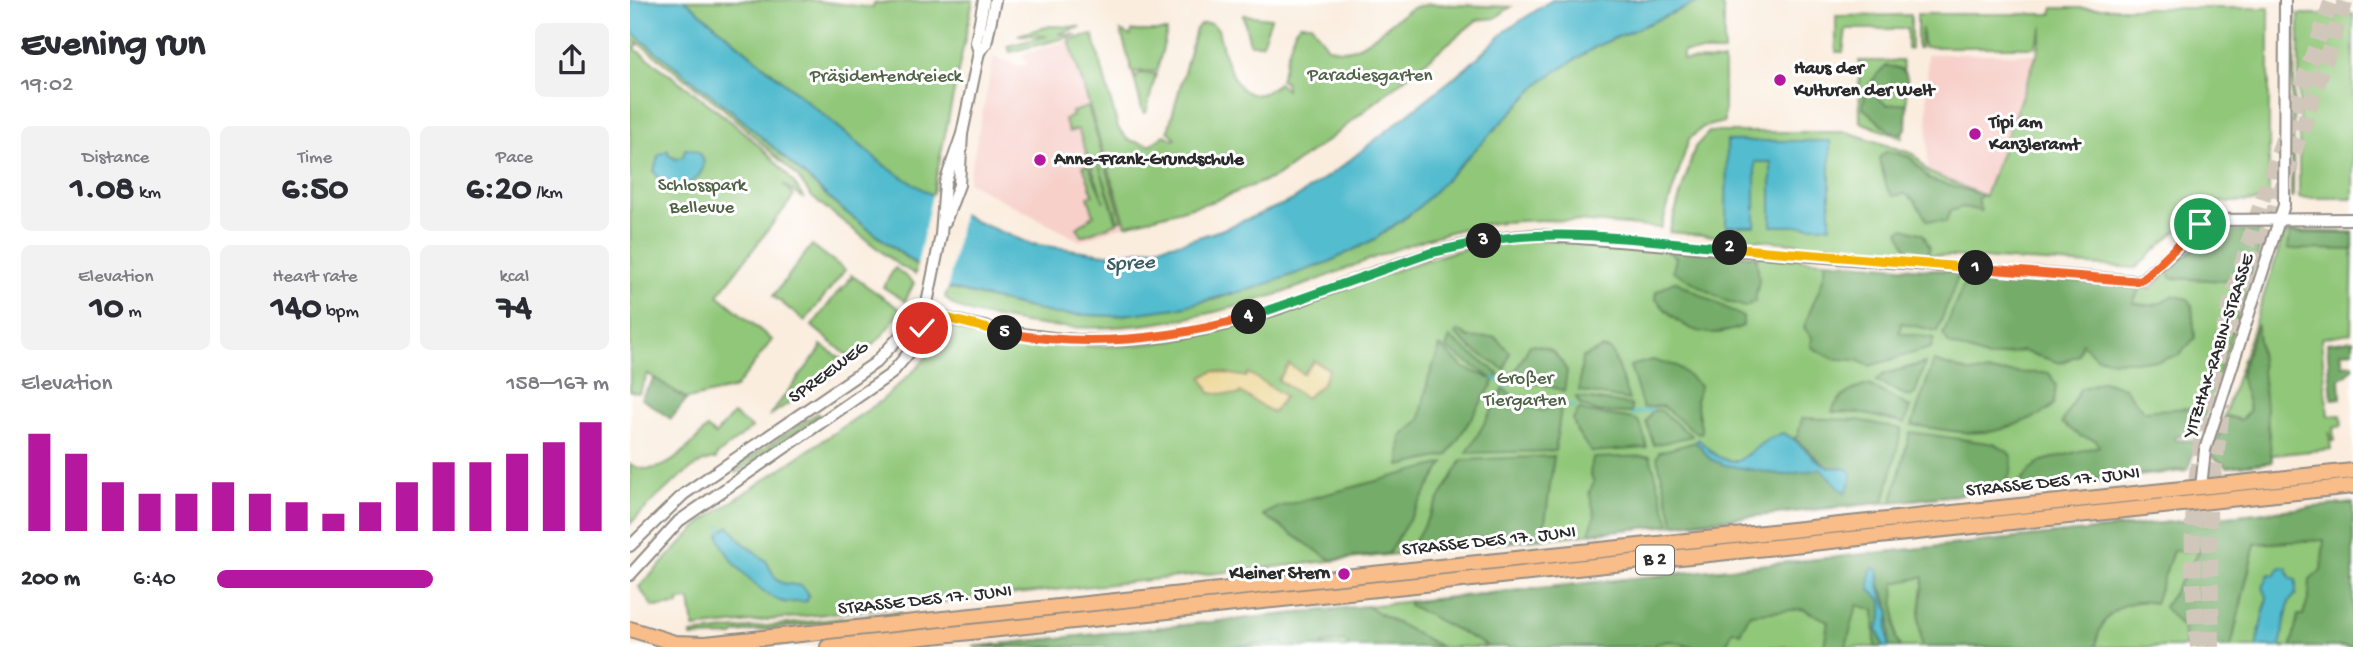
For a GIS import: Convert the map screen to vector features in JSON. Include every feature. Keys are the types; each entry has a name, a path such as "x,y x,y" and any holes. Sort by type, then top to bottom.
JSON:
{"main road":[{"name":"STRASSE DES 17. JUNI","path":"630,629 663,641 705,644 2353,471"},
{"name":"STRASSE DES 17. JUNI","path":"828,647 2353,486"}],"street":[{"path":"984,0 976,42 979,52 962,134 959,185 947,202 932,283 923,312 983,329 1034,338 1084,343 1132,340 1196,331 1271,311 1430,253 1510,237 1540,235 2136,281 2143,279 2208,220 2353,219"},
{"path":"979,52 986,44 995,0"},
{"name":"YITZHAK-RABIN-STRASSE","path":"2201,487 2205,450 2284,205 2285,0"},
{"name":"SPREEWEG","path":"630,547 666,509 864,372 923,312"},
{"name":"SPREEWEG","path":"630,575 679,521 891,374 919,334 923,312"},
{"path":"724,467 728,478 736,482"}],"shaded area":[{"name":"Anne-Frank-Grundschule","path":"1069,41 1126,225 1080,241 968,182 994,57 1019,66 1027,65 1023,54"},
{"path":"1927,54 2037,54 1985,194 1928,172"}],"green space":[{"name":"Präsidentendreieck","path":"685,0 810,0 873,8 874,3 973,0 932,197 885,166"},
{"path":"1702,0 1720,0 1724,11 1724,52 1683,52 1683,60 1724,61 1724,122 1703,127 1689,139 1661,228 1541,220 1470,227 1409,245 1310,283 1235,307 1158,323 1120,327 1081,328 996,318 963,310 945,297 948,288 1055,314 1115,316 1213,300 1329,262 1375,239 1408,216 1544,79 1597,46"},
{"name":"Paradiesgarten","path":"1429,4 1511,7 1495,18 1477,20 1332,137 1277,176 1214,201 1126,225 1069,40 1093,35 1118,128 1128,140 1150,145 1165,135 1174,140 1176,138 1168,131 1196,29 1201,24 1211,23 1218,29 1229,68 1243,89 1252,94 1264,93 1278,83 1286,89 1285,81 1280,80 1295,29 1300,24 1311,24 1328,47 1352,49 1373,37 1403,13"},
{"path":"2053,8 2269,8 2269,201 2198,203 2198,211 2136,268 1904,253 1669,232 1695,147 1709,132 1847,132 1914,154 1928,172 1985,196 2037,54 2043,26 2035,47 1923,47 1922,28 1920,48 1917,48 1917,14 2051,14"},
{"path":"2292,11 2295,11 2291,198"},
{"path":"2299,14 2353,14 2353,198 2299,198"},
{"path":"1243,15 1271,18 1262,44 1250,44"},
{"path":"1911,15 1911,49 1907,49 1907,29 1846,29 1843,52 1836,52 1836,16"},
{"path":"1050,26 1081,27 1058,34 1077,35 1010,52 1008,46 1047,36 1018,35"},
{"name":"Schlosspark Bellevue","path":"630,31 731,110 843,210 917,266 915,274 897,264 811,196 797,176 724,109 635,40 638,45 634,48 751,138 791,179 804,199 783,184 794,196 718,295 772,340 735,388 688,399 648,374 639,393 630,391"},
{"path":"1121,31 1130,36 1132,31 1167,31 1157,71 1132,72"},
{"path":"1859,61 1902,61 1907,98 1902,138 1860,122"},
{"path":"1886,66 1904,71 1907,78 1906,88 1885,88 1878,98 1887,105 1907,103 1906,129 1900,133 1891,132 1863,108 1870,84"},
{"path":"1133,73 1136,78 1140,73 1156,74 1146,113 1143,113"},
{"path":"1088,107 1122,220 1118,221 1098,162 1117,223 1082,236 1077,228 1094,215 1088,197 1093,194 1083,166 1088,165 1104,202 1078,129 1069,132 1064,119 1073,116 1072,112"},
{"path":"1887,151 1910,157 1930,180 1983,195 1977,199 1981,211 1963,207 1950,211 1946,222 1927,220 1914,200 1905,194 1893,196 1887,188 1879,158"},
{"path":"1904,228 1923,234 1930,248 1928,253 1908,252 1899,231"},
{"path":"2214,231 2260,231 2263,240 2247,282 2170,278 2169,272"},
{"name":"Großer Tiergarten","path":"2223,231 2260,231 2263,240 2199,433 2174,437 2175,440 2197,441 2185,471 694,628 690,600 679,601 679,605 653,607 639,587 702,522 881,401 919,366 931,351 941,326 1004,338 1067,345 1162,342 1229,328 1463,249 1499,243 1559,240 2141,286 2150,290 2205,236"},
{"path":"2290,231 2353,232 2351,333 2321,338 2328,416 2341,415 2342,426 2333,428 2334,441 2331,441 2329,432 2331,449 2272,455 2272,462 2227,467 2211,456 2283,237"},
{"path":"2290,233 2353,234 2353,250 2288,249"},
{"path":"812,245 845,270 805,321 773,296"},
{"path":"1660,247 1756,256 1759,280 1755,301 1745,307 1726,301 1673,271 1676,257"},
{"path":"1825,261 1960,272 1937,331 1901,323 1900,333 1934,338 1931,348 1870,366 1856,360 1834,359 1811,347 1812,337 1804,328 1824,275"},
{"path":"895,268 914,283 905,301 883,287"},
{"path":"1972,273 2141,286 2133,303 2144,305 2159,304 2173,295 2188,299 2192,305 2195,338 2179,355 2158,361 2114,361 2096,357 2082,343 2078,355 2060,363 2022,351 1988,358 1949,344 1943,334 1964,284"},
{"path":"851,275 901,310 880,338 853,360 812,326 838,292 842,291 840,289 847,285 848,279 851,280"},
{"path":"1675,281 1743,317 1743,326 1729,331 1704,333 1683,325 1655,298 1656,292"},
{"path":"2257,324 2272,462 2227,467 2213,456 2227,416 2241,420 2250,410 2240,376"},
{"path":"1459,331 1469,338 1495,337 1510,352 1505,370 1473,350 1455,334"},
{"path":"1450,338 1499,374 1448,455 1400,466 1401,437 1420,420 1428,380 1440,346 1464,368 1493,379 1446,348"},
{"path":"2353,340 2353,351 2341,352 2343,365 2353,364 2353,369 2340,379 2341,398 2332,399 2327,343"},
{"path":"821,345 849,364 769,416 820,350"},
{"path":"1530,345 1548,349 1560,360 1567,371 1564,391 1513,375"},
{"path":"1602,348 1610,350 1614,356 1629,400 1579,391 1582,358"},
{"path":"1652,360 1677,366 1700,386 1696,401 1702,432 1698,434 1662,406 1643,408 1630,366"},
{"path":"1934,361 1969,372 2049,373 2056,385 2054,404 2036,416 1990,432 1951,431 1912,425"},
{"path":"1925,363 1915,394 1909,397 1876,381 1884,374"},
{"path":"655,378 686,400 671,419 641,398"},
{"path":"2103,381 2125,388 2143,411 2204,407 2207,410 2199,433 2174,437 2175,440 2197,441 2188,469 2016,488 2032,468 2042,461 2099,446 2096,440 2080,436 2062,423 2080,389"},
{"path":"1869,385 1910,407 1905,423 1860,413 1832,412 1838,401 1847,394"},
{"path":"1504,389 1518,401 1541,411 1557,406 1561,408 1555,451 1467,453"},
{"path":"1576,397 1631,405 1632,413 1598,412 1580,405"},
{"path":"1579,409 1635,419 1643,430 1647,448 1591,452 1577,432 1573,420"},
{"path":"1660,410 1692,436 1654,445 1646,422 1652,411"},
{"path":"817,413 820,416 736,473 733,469"},
{"path":"733,414 752,428 717,455 716,459 706,461 683,475 630,524 630,464 652,469 663,466 682,453 707,428 715,435"},
{"path":"1802,418 1858,420 1902,429 1884,502 1674,524 1657,457 1659,452 1696,442 1710,459 1725,465 1783,475 1821,469 1845,493 1832,467 1827,467 1794,438 1798,435"},
{"path":"1910,432 1995,444 2009,453 2012,459 2011,472 2002,490 1892,502"},
{"path":"1554,456 1543,538 1408,552 1462,460"},
{"path":"1650,456 1670,525 1589,533 1595,515 1589,492 1594,483 1590,473 1593,458"},
{"path":"1444,463 1388,554 1331,560 1263,515 1278,507"},
{"path":"2353,503 2353,647 973,647"},
{"path":"2353,503 2353,647 2291,647 2298,615 2303,615 2309,596 2310,580 2321,570 2324,540 2255,544 2231,647 2186,647 2182,627 2164,607 2200,550 2173,551 2155,603 2133,603 2115,611 2102,626 2096,647 1922,647 1919,620 1924,577 1894,583 1896,638 1900,647 1889,647 1890,611 1879,575 1870,575 1870,590 1882,601 1882,618 1877,631 1884,647 1875,647 1874,610 1857,605 1846,647 1824,647 1828,621 1803,609 1750,614 1740,633 1733,630 1725,647 1695,647 1671,641 1657,643 1654,647 1489,647 1409,605 1409,602"},
{"path":"1366,606 1441,647 1351,647 1344,641 1323,644 1324,647 1285,647 1282,642 1224,647 973,647"},
{"path":"901,612 901,615 736,633 733,636 691,637 691,634"}],"sand":[{"path":"1314,361 1329,369 1322,384 1306,398 1278,380 1289,364 1303,374"},
{"path":"1214,371 1246,377 1248,373 1285,396 1273,413 1240,392 1238,395 1210,393 1202,377"}],"water":[{"name":"Spree","path":"630,0 685,0 885,166 972,220 1031,244 1113,255 1183,242 1221,230 1293,200 1341,167 1466,68 1508,29 1552,0 1703,0 1597,46 1544,79 1418,208 1375,239 1329,262 1255,288 1177,308 1115,316 1054,314 948,288 843,210 731,110 630,31"},
{"path":"1727,141 1830,141 1830,226 1771,226 1771,162 1755,162 1755,226 1726,226"},
{"path":"685,149 698,152 703,159 703,168 698,177 689,184 678,187 666,183 654,172 658,156 668,150 668,155 676,159 683,157"},
{"path":"1783,433 1823,465 1851,472 1851,481 1845,493 1821,469 1783,475 1725,465 1710,459 1696,442 1698,439 1720,457 1738,461 1768,439"},
{"path":"729,526 741,541 766,561 776,579 782,583 801,586 809,595 807,601 780,601 752,582 721,543 719,534"},
{"path":"2280,567 2287,568 2290,578 2296,580 2296,594 2289,602 2280,647 2256,647 2267,597 2263,587 2269,574 2275,575"},
{"path":"1873,568 1878,570 1880,590 1890,613 1887,629 1889,647 1884,647 1877,629 1882,618 1882,601 1870,590 1870,572"}],"pier":[{"path":"932,194 963,211 947,292 916,270"}],"waterway":[{"path":"1494,378 1508,387"},
{"path":"1557,404 1575,406"},
{"path":"1632,414 1651,410"},
{"path":"720,526 722,531"}],"tunnel":[{"path":"2198,647 2193,565 2194,503 2217,359 2250,238 2332,0"},
{"path":"2237,337 2266,235 2346,0"},
{"path":"2212,647 2209,509 2223,404"}],"place":[{"name":"Haus der Kulturen der Welt","path":"1780,80"},
{"name":"Tipi am Kanzleramt","path":"1975,134"},
{"name":"Anne-Frank-Grundschule","path":"1040,160"},
{"name":"Kleiner Stern","path":"1344,574"}],"route":[{"path":"922,328 923,312 983,329 1084,343 1132,340 1196,331 1271,311 1430,253 1518,236 1558,235 1636,240 2136,281 2143,279 2200,224"}]}
